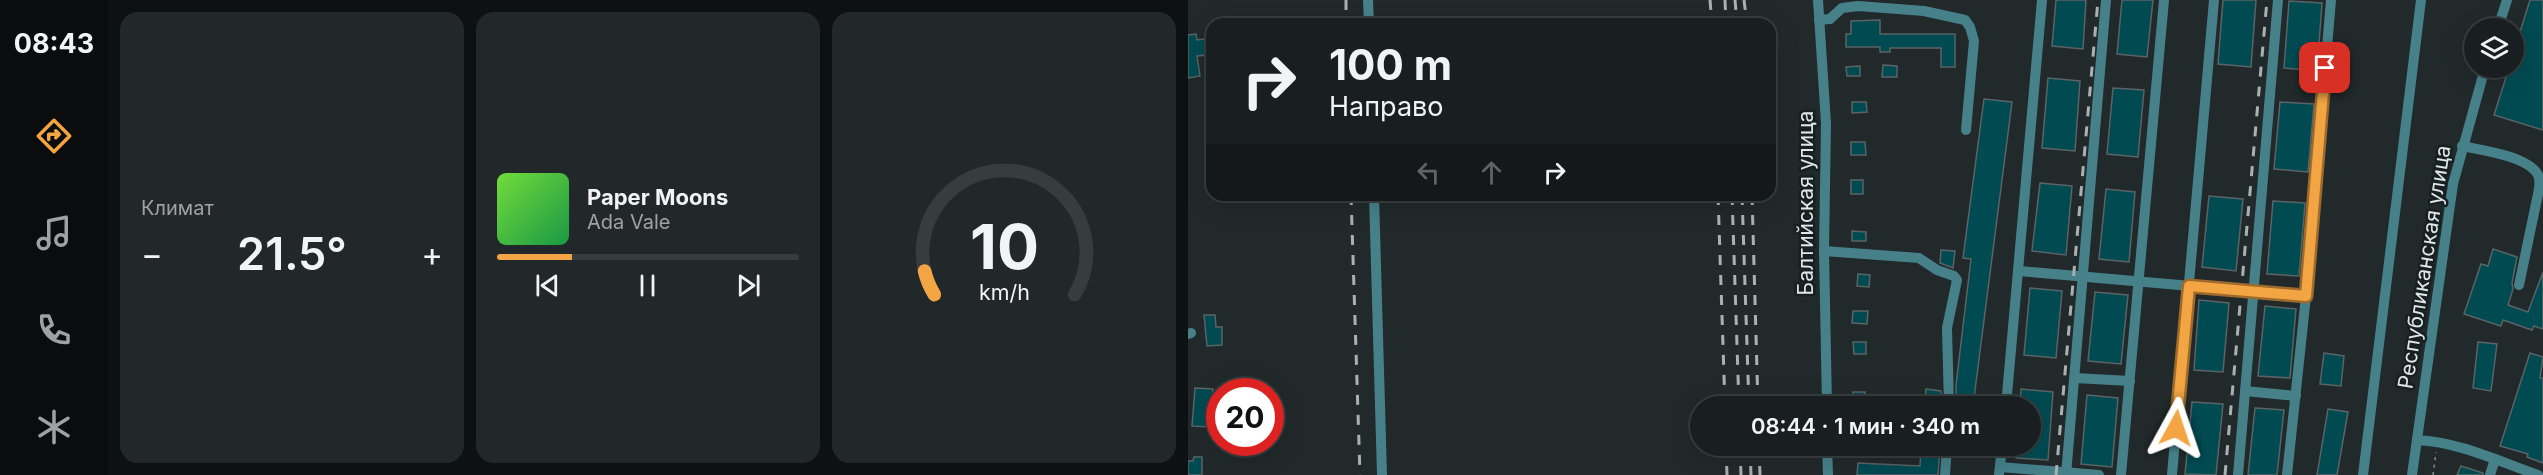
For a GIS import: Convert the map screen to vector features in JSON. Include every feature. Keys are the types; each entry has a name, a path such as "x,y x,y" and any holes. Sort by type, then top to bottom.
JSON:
{"street":[{"path":"1368,0 1369,18"},
{"name":"Балтийская улица","path":"1818,0 1826,123 1824,251 1827,396"},
{"path":"2007,396 2043,0"},
{"path":"2066,474 2085,276 2106,0"},
{"path":"2121,475 2164,0"},
{"path":"2172,475 2214,0"},
{"path":"2238,475 2278,0"},
{"path":"2287,475 2306,296 2331,0"},
{"path":"2363,475 2421,0"},
{"path":"2501,18 2507,0"},
{"path":"1819,20 1830,19 1842,8 1858,6 1932,12 1965,20 1970,27 1974,41 1966,130"},
{"name":"Республиканская улица","path":"2412,475 2453,184 2482,78"},
{"path":"2462,146 2519,160 2537,174 2540,182 2519,285"},
{"path":"1374,201 1382,475"},
{"path":"1824,251 1919,258 1937,270 1954,276 1957,280 1947,328 1949,396"},
{"path":"2019,271 2306,296"},
{"path":"2075,378 2130,381"},
{"path":"2245,391 2295,396"},
{"path":"2417,440 2438,441 2495,459 2517,472 2538,475"},
{"path":"1827,456 1828,475"},
{"path":"1945,475 1946,456"},
{"path":"2001,456 1999,471 2099,475"},
{"path":"2490,475 2495,459"}],"path":[{"path":"2433,475 2438,441"}],"building":[{"path":"2056,0 2086,0 2083,49 2052,46"},
{"path":"2122,0 2153,0 2147,57 2117,54"},
{"path":"2223,0 2256,0 2251,67 2218,64"},
{"path":"2530,0 2543,0 2543,130 2494,115 2506,78 2524,78 2524,19"},
{"path":"2289,1 2322,3 2317,71 2284,68"},
{"path":"1880,20 1880,34 1955,34 1955,67 1941,67 1941,48 1890,48 1890,52 1880,52 1880,47 1846,47 1846,34 1851,34 1851,21"},
{"path":"1196,34 1197,40 1205,39 1206,55 1197,56 1200,76 1188,78 1188,35"},
{"path":"1883,65 1897,66 1897,77 1882,77"},
{"path":"1860,66 1860,76 1847,76 1846,67"},
{"path":"2048,78 2080,81 2075,151 2042,148"},
{"path":"2113,88 2144,90 2138,157 2107,154"},
{"path":"1984,99 2012,102 1974,396 1956,396 1971,259 1963,258"},
{"path":"1852,102 1866,102 1867,112 1852,113"},
{"path":"2280,102 2314,104 2308,172 2274,169"},
{"path":"1851,142 1865,142 1866,155 1851,155"},
{"path":"1851,180 1863,180 1863,194 1851,194"},
{"path":"2040,183 2072,186 2066,255 2032,251"},
{"path":"2106,189 2135,192 2129,262 2099,259"},
{"path":"2209,196 2243,199 2236,271 2202,267"},
{"path":"2273,201 2305,203 2299,276 2267,274"},
{"path":"1852,231 1866,232 1866,241 1852,241"},
{"path":"2493,249 2517,257 2513,289 2508,305 2528,312 2543,272 2543,329 2534,326 2532,330 2503,320 2501,326 2464,314 2481,264 2488,266"},
{"path":"1941,250 1955,251 1953,268 1940,263"},
{"path":"1858,274 1870,275 1869,287 1857,286"},
{"path":"2030,288 2062,291 2056,358 2024,355"},
{"path":"2095,292 2128,295 2121,364 2088,361"},
{"path":"2199,300 2229,303 2223,372 2194,370"},
{"path":"2265,306 2296,309 2290,378 2258,376"},
{"path":"1853,311 1868,311 1867,324 1852,323"},
{"path":"1204,315 1215,315 1216,327 1222,327 1222,345 1207,346"},
{"path":"1853,342 1866,342 1866,354 1854,354"},
{"path":"2478,342 2497,344 2491,391 2473,388"},
{"path":"2324,353 2344,356 2341,386 2320,384"},
{"path":"2530,353 2543,357 2540,378 2543,378 2543,463 2527,457 2528,454 2500,446"},
{"path":"1195,388 1206,389 1206,427 1192,426"},
{"path":"1926,389 1941,391 1941,396 1925,396"},
{"path":"2021,389 2053,392 2048,460 2016,458 2016,456 2041,456 2041,396 2021,396"},
{"path":"1853,392 1865,392 1865,396 1853,396"},
{"path":"2087,395 2118,398 2112,467 2081,464"},
{"path":"2192,402 2223,404 2216,475 2185,474"},
{"path":"2255,408 2284,410 2277,475 2248,475"},
{"path":"2328,409 2348,412 2337,475 2317,475"},
{"path":"1920,456 1939,456 1938,475 1857,475 1858,463 1920,466"},
{"path":"1194,457 1202,457 1202,475 1188,475 1188,461 1193,461"},
{"path":"2461,466 2483,473 2483,475 2457,475"}],"railway":[{"path":"1346,0 1346,18"},
{"path":"1710,0 1712,18"},
{"path":"1725,0 1726,18"},
{"path":"1735,0 1736,18"},
{"path":"1744,0 1746,18"},
{"path":"2056,475 2098,0"},
{"path":"2225,475 2267,0"},
{"path":"1351,201 1360,475"},
{"path":"1718,201 1725,396"},
{"path":"1732,201 1739,396"},
{"path":"1742,201 1749,396"},
{"path":"1752,201 1758,396"},
{"path":"1726,456 1727,475"},
{"path":"1740,456 1741,475"},
{"path":"1750,456 1751,475"},
{"path":"1759,456 1760,475"}],"route":[{"path":"2176,428 2189,286 2306,296 2325,68"}]}
